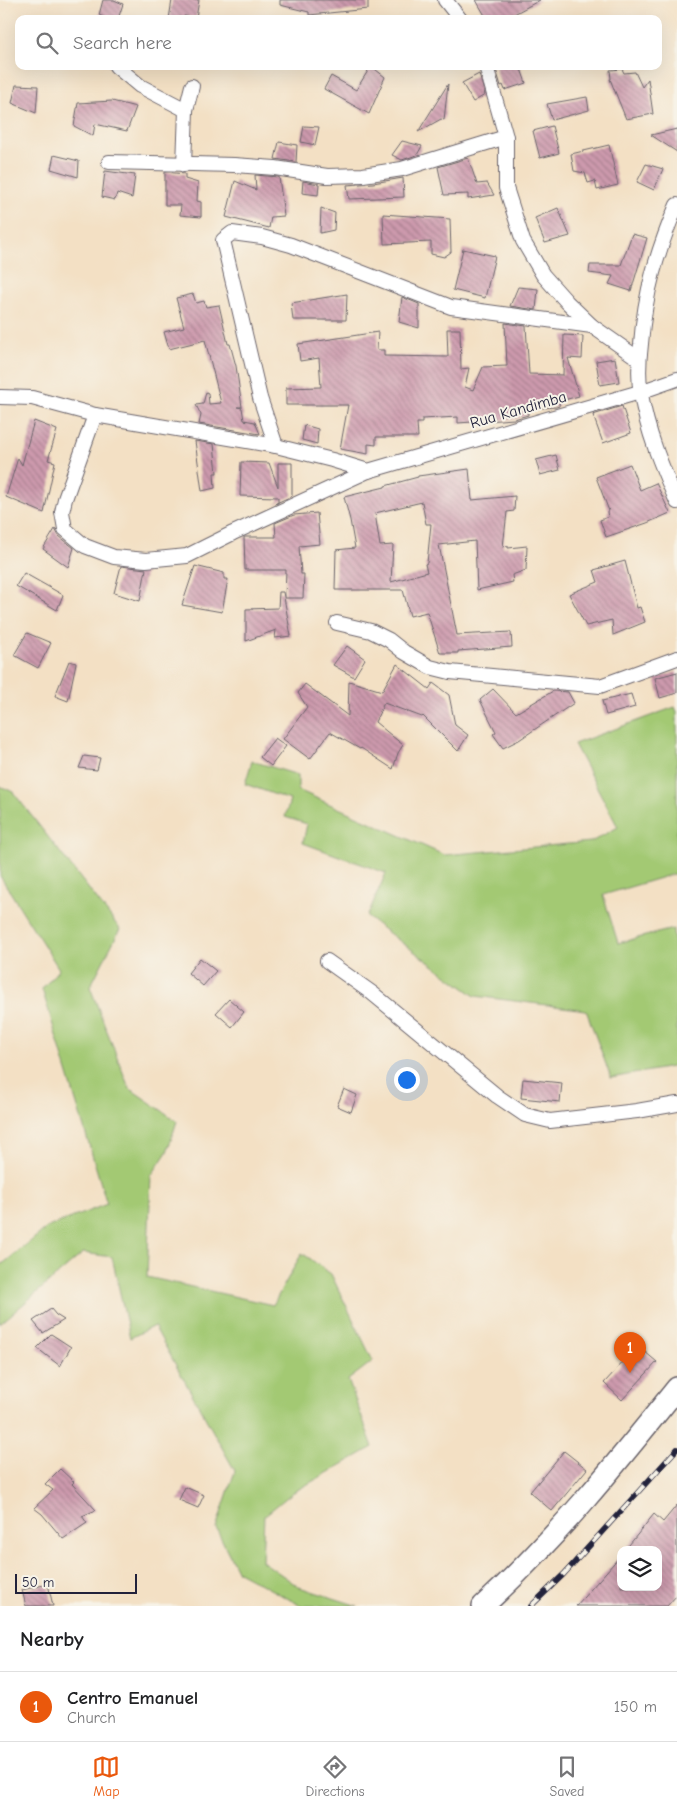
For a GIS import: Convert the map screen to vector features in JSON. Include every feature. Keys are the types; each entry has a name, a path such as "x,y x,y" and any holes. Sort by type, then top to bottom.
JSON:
{"main road":[{"path":"483,1606 530,1561 677,1388"}],"street":[{"path":"445,0 457,15"},
{"path":"121,70 140,86 186,110"},
{"path":"487,70 506,137 506,188 523,241 542,275 592,326 640,359"},
{"path":"184,165 186,110 192,86"},
{"path":"109,162 234,165 275,168 327,176 363,175 402,169 506,137"},
{"path":"677,205 653,268 644,310 640,359 640,392 656,452 677,502"},
{"path":"276,446 260,398 222,240 232,233 262,237 291,245 451,307 592,326"},
{"name":"Rua Kandimba","path":"95,415 65,499 62,512 65,529 85,546 114,557 146,560 187,556 368,471 640,392 677,379"},
{"path":"0,397 32,398 95,415 276,446 368,471"},
{"path":"337,624 371,631 430,666 450,672 600,686 677,658"},
{"path":"327,961 372,993 497,1096 525,1115 550,1121 637,1111 677,1104"}],"green space":[{"path":"675,707 677,712 677,873 603,895 618,943 673,929 677,1003 677,1066 611,1078 586,1010 475,996 367,917 386,873 303,843 307,824 285,817 290,800 245,784 252,761 298,775 298,790 444,855 591,842 618,827 574,744"},
{"path":"0,786 13,792 120,929 90,987 129,1088 177,1121 167,1152 151,1176 147,1277 273,1305 302,1253 331,1274 373,1361 348,1380 373,1447 292,1493 264,1516 262,1561 299,1587 358,1606 302,1606 238,1572 216,1528 235,1471 154,1326 130,1338 112,1257 83,1253 0,1324 0,1266 48,1227 107,1204 42,989 59,969 0,876"}],"building":[{"path":"103,0 114,0 123,4 119,15 99,15"},
{"path":"172,0 199,0 196,15 170,15"},
{"path":"280,0 368,0 368,9 309,15 309,12 280,5"},
{"path":"476,0 540,0 512,15 485,15"},
{"path":"368,70 376,70 385,77 369,114 324,89 331,76 356,90"},
{"path":"496,70 521,70 526,83 505,90 503,85 501,86"},
{"path":"610,70 622,70 624,73 635,72 642,87 648,79 653,114 626,119 611,79"},
{"path":"479,74 485,95 473,102 462,83"},
{"path":"448,84 444,120 441,119 418,132"},
{"path":"16,85 38,86 36,113 12,103"},
{"path":"587,97 589,110 552,120 547,104"},
{"path":"112,101 136,107 127,131 95,124 93,136 74,126 78,103"},
{"path":"304,126 319,127 315,145 301,142"},
{"path":"552,126 559,153 540,158 533,131"},
{"path":"677,129 677,152 651,135"},
{"path":"402,141 422,146 417,155 402,160 392,155"},
{"path":"279,142 297,145 296,162 275,159"},
{"path":"609,145 618,185 597,190 595,181 588,183 585,173 574,171 571,154"},
{"path":"54,155 79,161 78,177 51,169"},
{"path":"468,158 477,184 487,183 494,195 468,199 468,194 444,195 438,167"},
{"path":"646,164 663,169 654,190 637,182"},
{"path":"105,171 135,175 132,198 117,193 115,200 102,197"},
{"path":"165,172 185,174 185,179 198,183 197,201 201,202 201,217 180,215 181,205 165,205"},
{"path":"255,175 279,177 284,216 271,217 269,228 226,217 235,181 256,190"},
{"path":"403,178 404,197 349,199 347,185"},
{"path":"303,181 319,184 318,195 302,193"},
{"path":"321,208 335,213 334,230 320,233"},
{"path":"558,208 570,236 545,243 535,218"},
{"path":"383,214 450,219 451,252 444,257 431,254 431,242 384,244"},
{"path":"632,234 647,238 631,291 609,284 613,276 589,273 590,265 621,265"},
{"path":"463,249 495,256 485,298 453,290"},
{"path":"518,287 538,289 536,310 510,306"},
{"path":"193,294 196,303 204,301 206,307 219,305 228,344 230,344 236,366 242,407 237,407 242,408 244,420 255,422 260,434 199,424 201,415 196,405 203,404 206,392 208,393 209,404 221,403 205,340 169,349 164,332 184,327 176,298"},
{"path":"347,294 346,320 293,320 291,303"},
{"path":"402,297 419,304 419,328 399,322"},
{"path":"505,323 526,326 529,374 563,375 564,335 583,336 582,359 568,358 579,396 560,401 559,406 556,407 543,408 527,405 528,415 514,419 458,423 458,417 422,419 422,423 417,423 418,437 376,437 376,445 368,444 368,454 340,449 348,405 286,405 286,388 321,387 319,358 300,361 298,344 378,332 377,350 384,350 384,356 448,357 447,329 460,329 461,369 469,368 465,387 473,390 483,367 507,366"},
{"path":"615,358 619,382 600,385 596,361"},
{"path":"622,406 631,433 603,443 593,415"},
{"path":"34,421 57,430 48,460 55,462 44,513 6,497 18,458 22,465"},
{"path":"304,425 318,429 317,444 302,440"},
{"path":"195,441 214,444 217,473 214,473 215,488 202,491"},
{"path":"556,455 560,470 540,475 536,460"},
{"path":"241,462 269,463 278,487 278,463 292,463 292,496 278,502 278,497 240,496"},
{"path":"630,464 640,490 656,483 670,513 606,537 600,520 608,517 607,512 609,511 596,477"},
{"path":"469,469 472,500 515,496 514,511 507,512 503,547 527,546 526,570 512,575 513,582 477,590 475,541 439,545 457,635 511,632 512,647 440,653 427,612 410,616 403,590 335,590 336,550 355,548 344,497 385,487 418,476","holes":["422,502 426,524 431,524 427,563 425,564 427,572 391,582 393,545 380,546 375,513"]},
{"path":"317,513 320,544 299,546 301,574 304,574 303,598 285,598 286,570 245,570 244,537 276,537 275,523 294,515"},
{"path":"55,529 59,536 74,548 68,567 43,549"},
{"path":"625,561 637,608 640,607 645,622 613,635 612,620 586,626 569,594 598,582 594,570"},
{"path":"121,566 146,569 140,601 114,593"},
{"path":"195,566 224,573 224,579 228,579 222,612 182,605"},
{"path":"24,573 63,595 57,610 16,586"},
{"path":"279,592 283,592 291,636 275,638 276,630 246,641 246,609 278,608"},
{"path":"27,633 51,643 38,668 14,655"},
{"path":"347,646 365,659 354,677 333,665"},
{"path":"69,661 76,663 68,701 55,696"},
{"path":"397,664 429,689 433,683 449,695 455,725 468,735 458,751 423,716 384,703 375,722 403,745 398,753 393,769 361,748 330,732 310,759 283,739 307,707 298,693 305,684 348,716 349,681 382,691"},
{"path":"677,672 677,693 660,698 655,678"},
{"path":"493,689 516,713 553,691 568,692 574,703 519,740 503,748 493,734 496,732 480,700"},
{"path":"631,694 635,707 606,715 602,701"},
{"path":"275,738 286,746 271,766 260,757"},
{"path":"84,756 100,758 97,770 79,768"},
{"path":"200,958 216,971 203,986 188,973"},
{"path":"229,999 244,1012 232,1027 216,1013"},
{"path":"523,1079 562,1083 560,1102 521,1098"},
{"path":"344,1089 357,1095 351,1112 337,1106"},
{"path":"51,1309 64,1320 43,1333 33,1321"},
{"path":"51,1334 71,1347 60,1366 37,1348"},
{"path":"638,1346 657,1362 622,1400 604,1383"},
{"path":"564,1451 587,1469 552,1511 530,1492"},
{"path":"60,1469 74,1482 72,1484 96,1510 82,1516 87,1523 63,1539 42,1514 34,1508 53,1490 45,1484"},
{"path":"185,1487 204,1495 198,1508 179,1500"},
{"path":"677,1505 677,1595 667,1606 576,1606 617,1560 617,1591 662,1591 662,1546 628,1546 654,1514 663,1522"},
{"path":"48,1584 53,1606 26,1606 22,1590"}],"railway":[{"path":"531,1606 564,1574 677,1449"}],"place":[{"name":"Centro Emanuel","path":"630,1373"}]}
